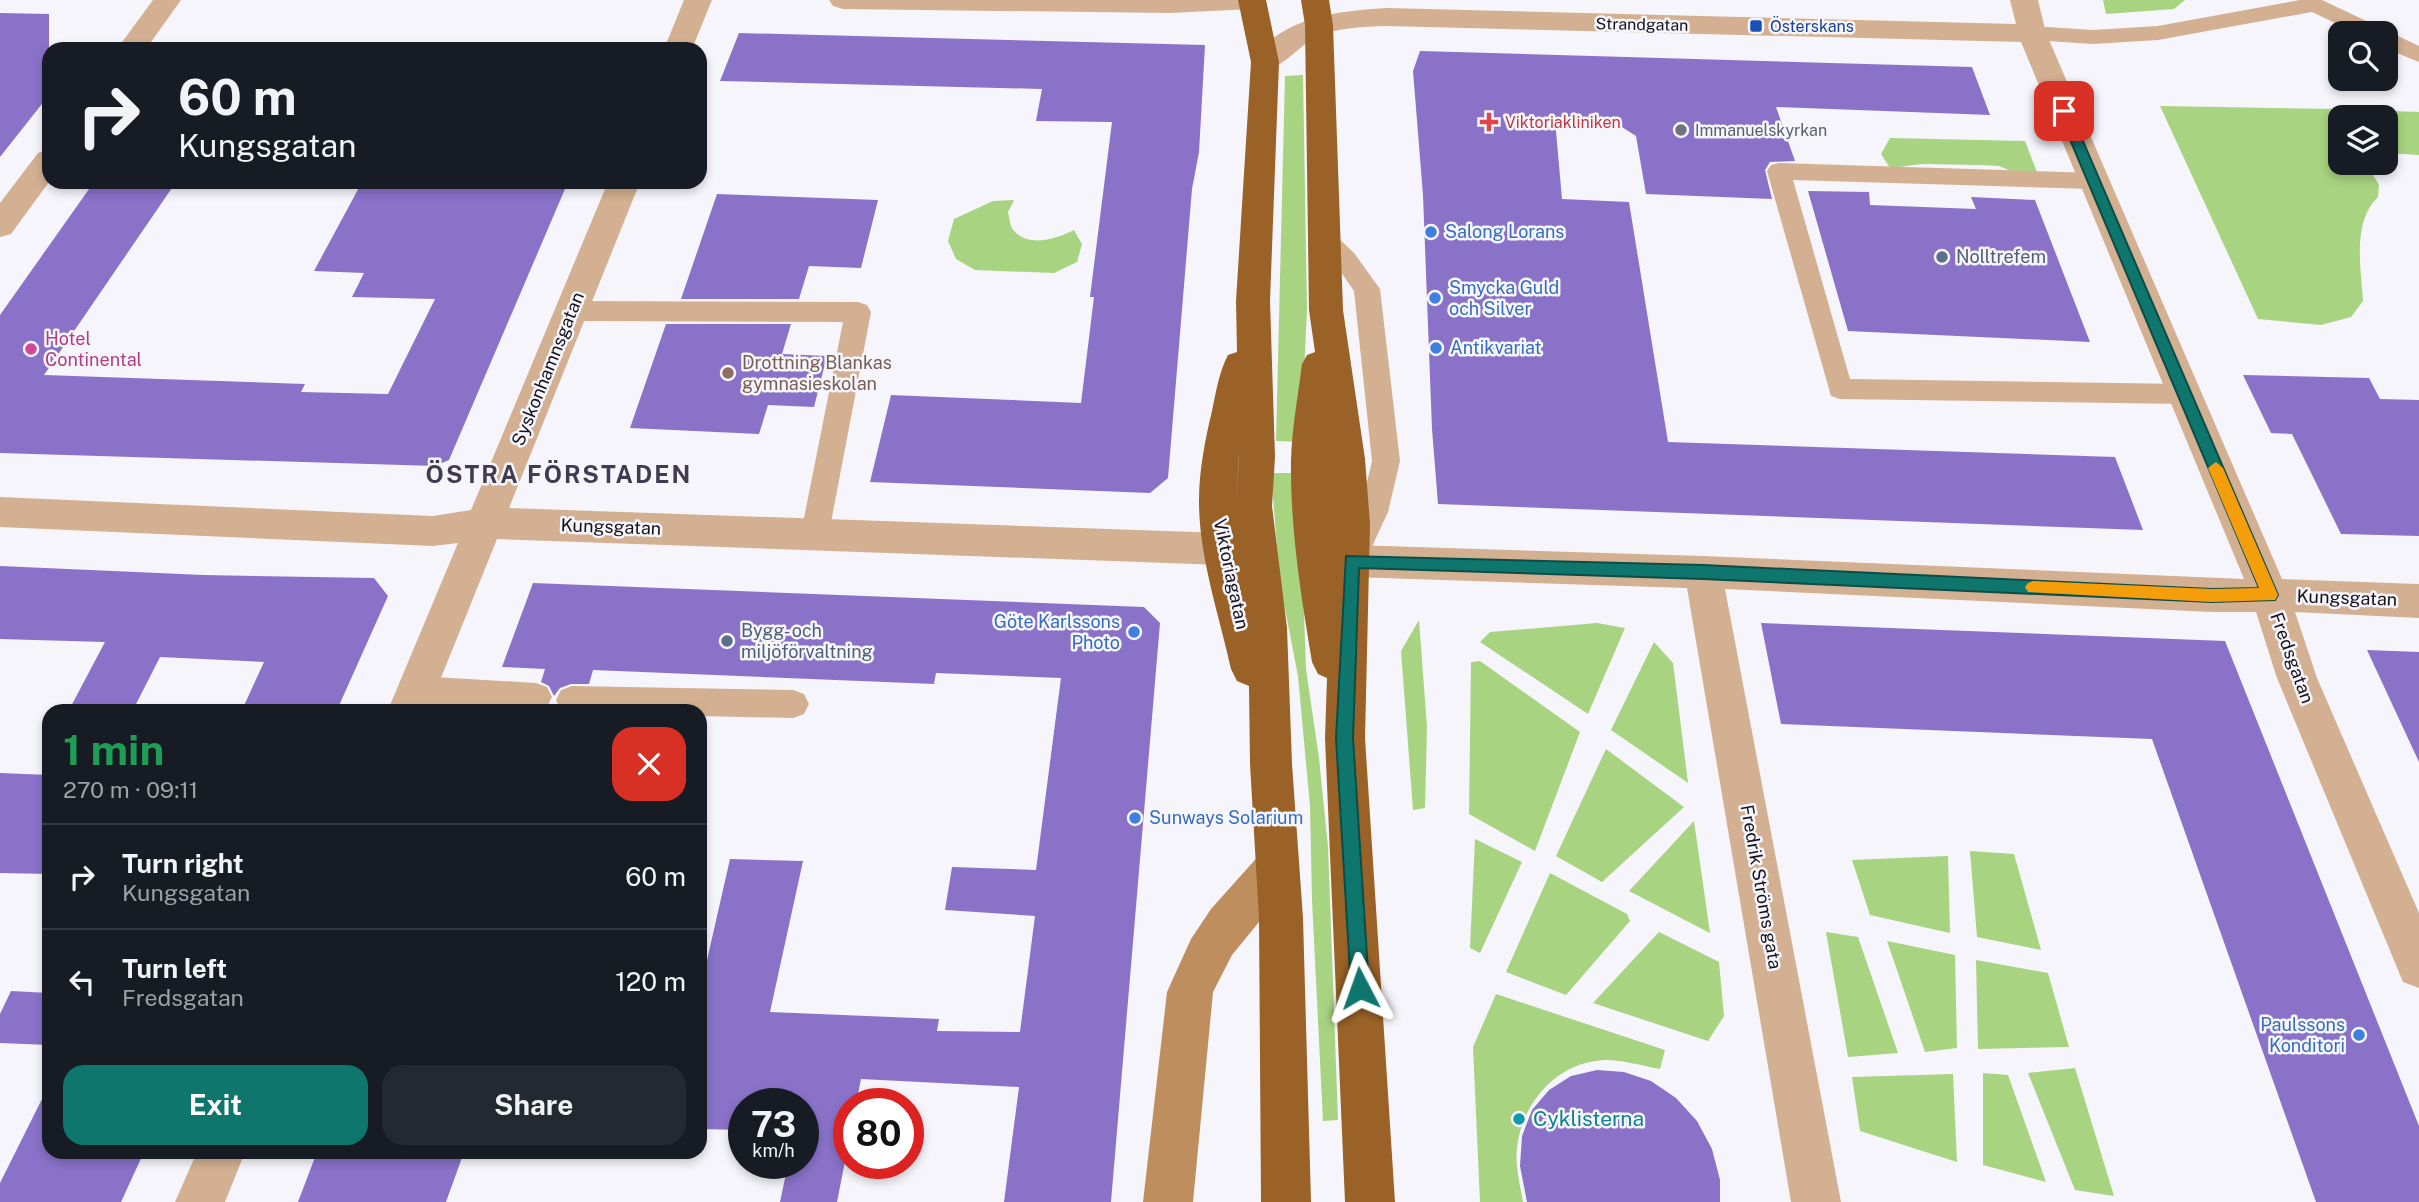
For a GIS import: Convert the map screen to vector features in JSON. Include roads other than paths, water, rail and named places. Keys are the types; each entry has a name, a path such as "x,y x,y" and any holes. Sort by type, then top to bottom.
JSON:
{"highway":[{"name":"Viktoriagatan","path":"1252,0 1265,62 1253,301 1256,457 1254,506 1268,628 1271,764 1280,918 1286,1202"},
{"path":"1291,0 1317,12 1326,310 1347,459 1352,561 1345,738 1370,1202"},
{"name":"Viktoriagatan","path":"1253,301 1220,456 1217,503 1222,549 1271,764"},
{"path":"1326,310 1308,458 1314,557 1345,738"}],"street":[{"path":"136,42 167,0"},
{"path":"681,42 698,0"},
{"path":"843,0 1170,4 1252,0"},
{"name":"Fredsgatan","path":"2024,0 2032,33 2270,595 2297,678 2419,966"},
{"name":"Strandgatan","path":"1265,62 1317,12 1354,19 1413,17 2032,33"},
{"path":"0,226 42,169"},
{"name":"Syskonhamnsgatan","path":"412,700 621,189"},
{"name":"Kungsgatan","path":"0,512 433,531 485,523 1222,549"},
{"name":"Kungsgatan","path":"1352,561 1703,572 2212,596 2270,595 2419,601"},
{"name":"Fredrik Ströms gata","path":"1703,572 1816,1202"},
{"path":"1168,1202 1190,992 1201,961 1221,928 1277,867"},
{"path":"200,1202 218,1159"}],"lane":[{"path":"2032,33 2093,37 2158,33 2313,3 2350,21"},
{"path":"2398,45 2419,55"},
{"path":"2093,181 1779,171 1840,388 2183,394"},
{"path":"1323,239 1345,259 1367,289 1385,461 1374,512 1352,561"},
{"path":"571,311 858,312 816,533"},
{"path":"412,700 536,697"},
{"path":"572,700 793,704"}],"place":[{"name":"Österskans","path":"1756,26"},
{"name":"Viktoriakliniken","path":"1489,122"},
{"name":"Immanuelskyrkan","path":"1681,130"},
{"name":"Salong Lorans","path":"1431,232"},
{"name":"Nolltrefem","path":"1942,257"},
{"name":"Smycka Guld och Silver","path":"1435,298"},
{"name":"Antikvariat","path":"1436,348"},
{"name":"Hotel Continental","path":"31,349"},
{"name":"Drottning Blankas gymnasieskolan","path":"728,373"},
{"name":"Göte Karlssons Photo","path":"1134,632"},
{"name":"Bygg- och miljöförvaltning","path":"727,641"},
{"name":"Sunways Solarium","path":"1135,818"},
{"name":"Paulssons Konditori","path":"2359,1035"},
{"name":"Cyklisterna","path":"1519,1119"}],"district":[{"name":"ÖSTRA FÖRSTADEN","path":"559,475"}]}
